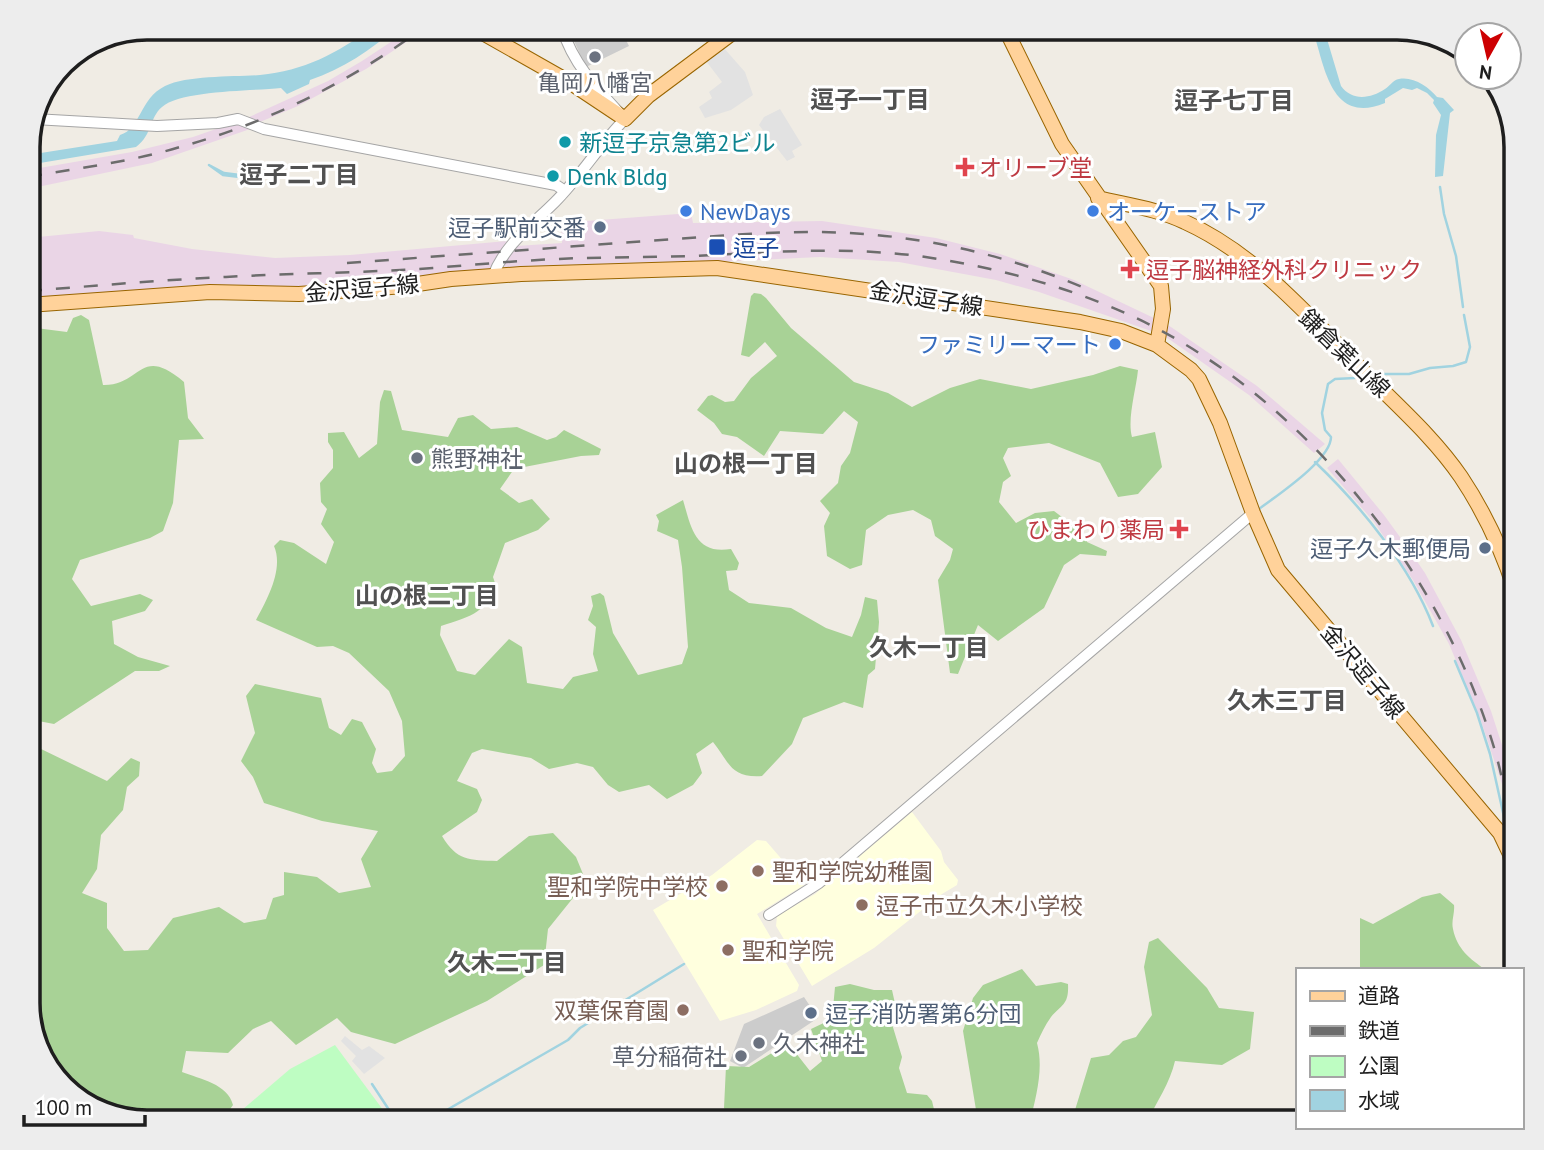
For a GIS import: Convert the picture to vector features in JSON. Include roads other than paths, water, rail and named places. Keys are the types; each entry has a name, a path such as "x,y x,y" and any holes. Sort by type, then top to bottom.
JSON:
{"main road":[{"path":"495,40 571,83 625,119 648,96 723,40"},
{"path":"1011,40 1062,144 1161,286 1163,309 1157,345"},
{"path":"571,83 589,80"},
{"name":"鎌倉葉山線","path":"1098,198 1144,208 1185,222 1249,261 1278,287 1407,413 1454,467 1487,521 1504,563"},
{"name":"金沢逗子線","path":"40,304 201,292 299,294 493,276 729,268 1091,324 1121,331 1157,345 1191,370 1205,389 1274,563 1500,833 1504,842"}],"street":[{"path":"493,276 499,262 513,243 565,191 625,119 589,80 566,40"},
{"path":"44,120 157,126 218,123 238,119 264,129 556,185 565,191"},
{"path":"769,915 819,883 1254,513"}],"water":[{"path":"354,40 382,40 356,58 287,94 281,88 185,97 171,101 158,111 145,137 136,147 40,163 40,153 117,141 120,135 132,127 150,98 175,82 276,73 306,65"},
{"path":"1316,40 1327,40 1341,86 1350,94 1367,96 1387,88 1397,80 1410,79 1425,86 1437,97 1443,98 1454,110 1450,113 1443,176 1435,177 1436,135 1441,115 1433,103 1434,100 1427,93 1417,88 1403,88 1385,99 1385,103 1367,108 1353,106 1342,100 1334,90"}],"waterway":[{"path":"209,165 224,173 256,179 223,175 209,165"},
{"path":"1440,187 1444,214 1456,256 1463,307"},
{"path":"1376,374 1409,374 1466,362 1470,347 1464,315"},
{"path":"1259,509 1301,477 1322,456 1331,437 1325,430 1322,413 1328,384 1335,379 1355,378"},
{"path":"1315,462 1383,538 1411,581 1433,626"},
{"path":"1455,661 1477,713 1490,754 1504,817"},
{"path":"447,1110 568,1040 580,1028 684,964"},
{"path":"372,1084 389,1110"}],"railway":[{"path":"40,175 142,157 244,126 307,99 406,40"},
{"path":"347,263 746,234 848,233 918,240 953,247 1021,264 1087,289"},
{"path":"40,290 176,280 407,270 548,259 830,251 940,259 1054,286 1136,318 1198,352 1256,394 1310,443 1359,498 1403,557 1441,620 1472,685 1495,751 1504,787"}],"place":[{"name":"亀岡八幡宮","path":"595,57"},
{"name":"新逗子京急第2ビル","path":"565,142"},
{"name":"オリーブ堂","path":"965,167"},
{"name":"Denk Bldg","path":"553,176"},
{"name":"NewDays","path":"686,211"},
{"name":"オーケーストア","path":"1093,211"},
{"name":"逗子駅前交番","path":"600,227"},
{"name":"逗子","path":"717,247"},
{"name":"逗子脳神経外科クリニック","path":"1130,269"},
{"name":"ファミリーマート","path":"1115,344"},
{"name":"熊野神社","path":"417,458"},
{"name":"ひまわり薬局","path":"1179,529"},
{"name":"逗子久木郵便局","path":"1485,548"},
{"name":"聖和学院幼稚園","path":"758,871"},
{"name":"聖和学院中学校","path":"722,886"},
{"name":"逗子市立久木小学校","path":"862,905"},
{"name":"聖和学院","path":"728,950"},
{"name":"双葉保育園","path":"683,1010"},
{"name":"逗子消防署第6分団","path":"811,1013"},
{"name":"久木神社","path":"759,1043"},
{"name":"草分稲荷社","path":"741,1056"}],"district":[{"name":"逗子一丁目","path":"870,99"},
{"name":"逗子七丁目","path":"1234,100"},
{"name":"逗子二丁目","path":"299,174"},
{"name":"山の根一丁目","path":"746,463"},
{"name":"山の根二丁目","path":"427,595"},
{"name":"久木一丁目","path":"929,647"},
{"name":"久木三丁目","path":"1287,700"},
{"name":"久木二丁目","path":"507,962"}]}
